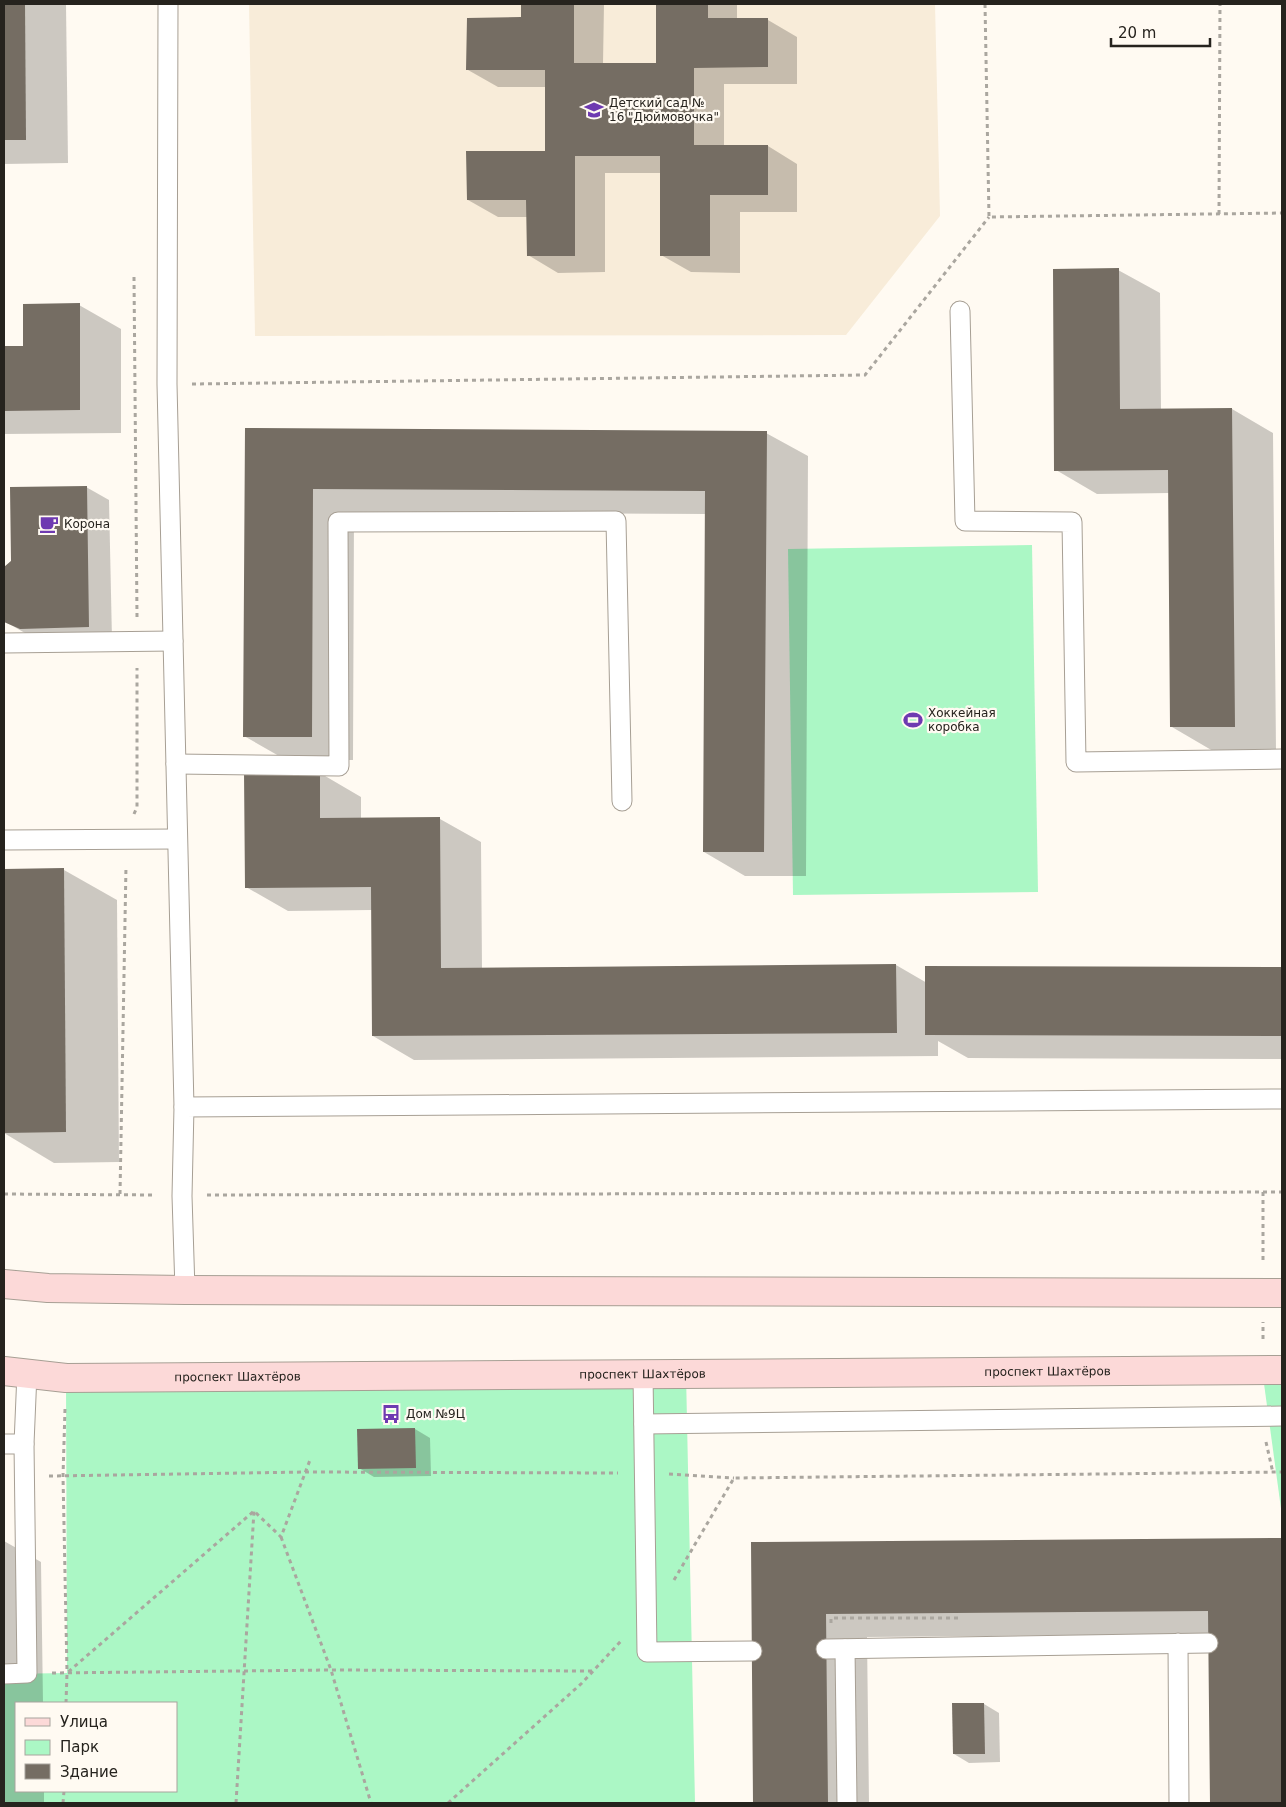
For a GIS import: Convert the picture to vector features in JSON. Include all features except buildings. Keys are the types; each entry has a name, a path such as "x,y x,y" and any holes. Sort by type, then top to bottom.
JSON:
{"main road":[{"path":"4,1284 48,1288 185,1290 1273,1293"},
{"name":"проспект Шахтёров","path":"15,1372 66,1378 1272,1369"}],"lane":[{"path":"168,4 167,384 184,1107 182,1196 185,1290"},
{"path":"960,311 965,521 1072,522 1076,762 1282,759"},
{"path":"176,764 339,766 338,522 616,521 622,801"},
{"path":"4,644 173,641"},
{"path":"4,840 178,840"},
{"path":"184,1107 1282,1099"},
{"path":"4,1674 27,1673 24,1444 15,1372"},
{"path":"643,1374 647,1652 752,1651"},
{"path":"644,1424 1282,1416"},
{"path":"4,1444 24,1444"},
{"path":"1178,1643 1179,1803"},
{"path":"826,1649 1208,1643"},
{"path":"845,1649 848,1803"}],"path":[{"path":"134,384 866,375 989,217 985,4"},
{"path":"1219,214 1220,4"},
{"path":"989,217 1282,213"},
{"path":"133,816 136,807 138,642 134,277"},
{"path":"120,1194 126,862"},
{"path":"1263,1192 1273,1293 1272,1369"},
{"path":"4,1194 182,1196 1282,1192"},
{"path":"66,1378 63,1476 66,1702"},
{"path":"1260,1417 1273,1473"},
{"path":"281,1537 310,1460"},
{"path":"43,1476 306,1472 645,1472 734,1478 1282,1472"},
{"path":"448,1803 582,1683 667,1592 734,1478"},
{"path":"67,1673 254,1511"},
{"path":"254,1511 281,1537 331,1670 371,1803"},
{"path":"236,1803 254,1511"},
{"path":"27,1673 244,1670 593,1671"}],"shaded area":[{"name":"Детский сад № 16 \"Дюймовочка\"","path":"249,4 935,4 940,216 846,335 255,336"}],"green space":[{"name":"Хоккейная коробка","path":"1032,545 1038,892 793,895 788,549"},
{"path":"1262,1369 1282,1369 1282,1516"},
{"path":"686,1373 695,1803 4,1803 4,1674 67,1673 66,1378"}],"place":[{"name":"Детский сад № 16 \"Дюймовочка\"","path":"594,110"},
{"name":"Корона","path":"49,524"},
{"name":"Хоккейная коробка","path":"913,720"},
{"name":"Дом №9Ц","path":"391,1414"}]}
